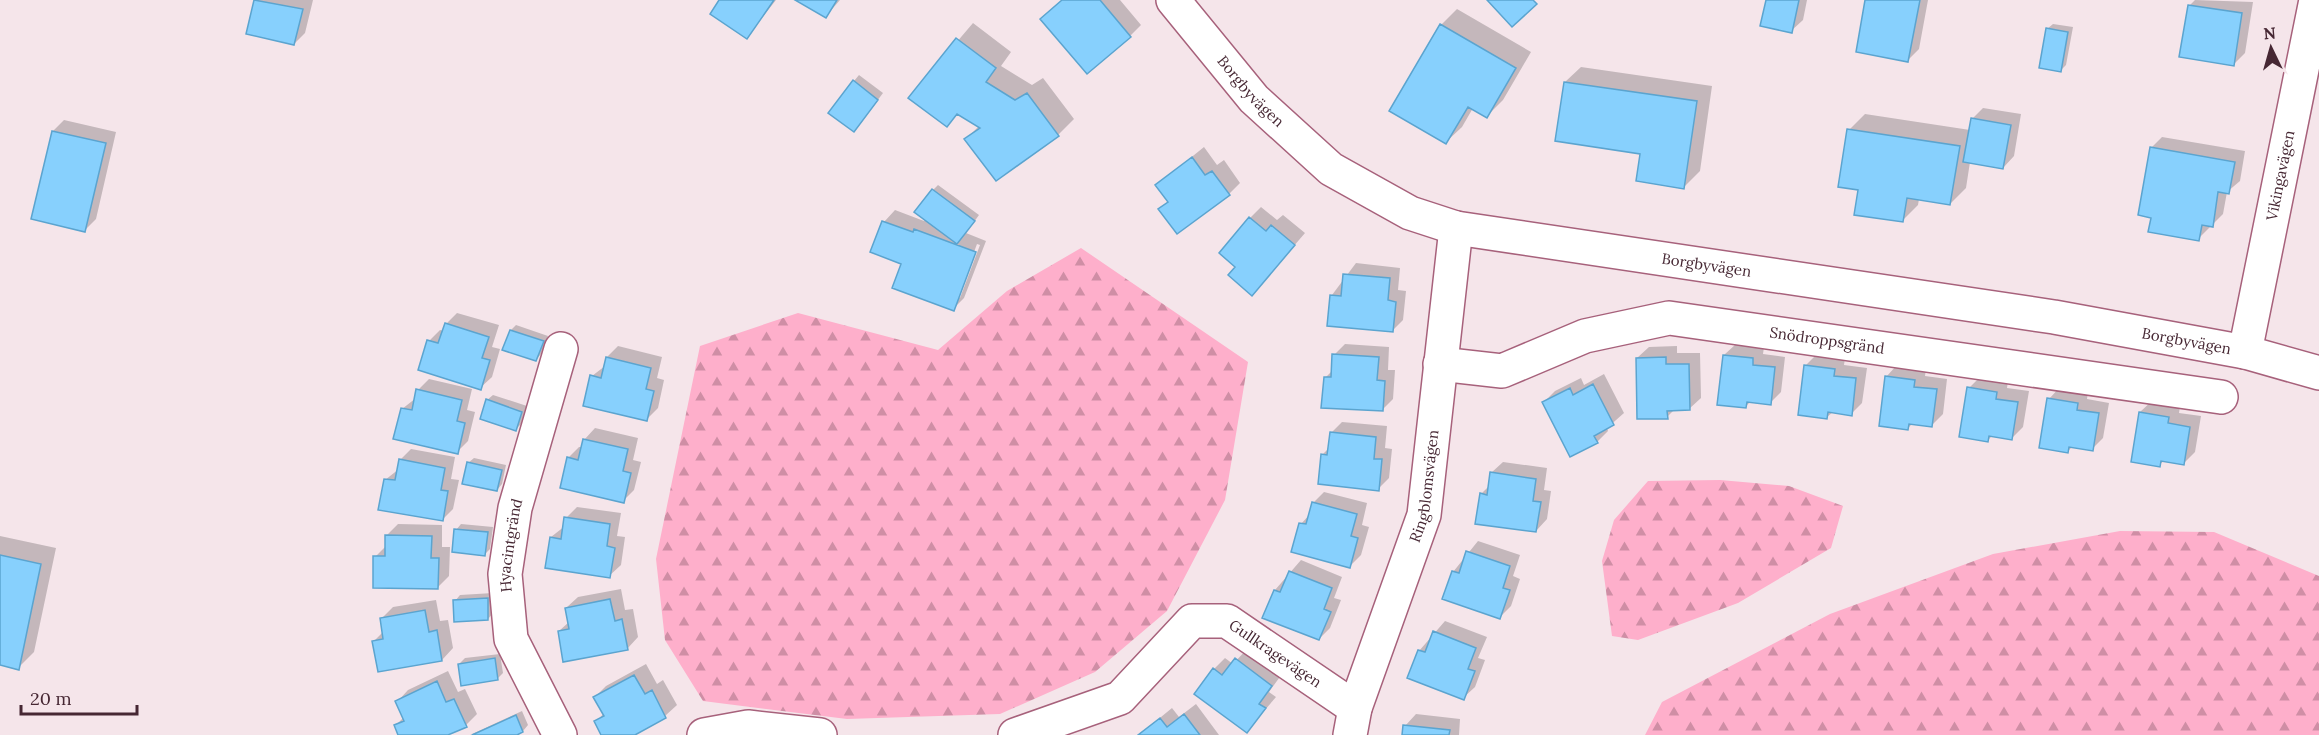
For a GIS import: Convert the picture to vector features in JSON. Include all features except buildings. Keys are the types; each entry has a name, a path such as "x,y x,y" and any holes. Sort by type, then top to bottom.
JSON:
{"street":[{"name":"Borgbyvägen","path":"1173,0 1254,99 1331,169 1410,213 1456,228 2054,317 2244,351 2319,373"},
{"name":"Vikingavägen","path":"2244,351 2316,0"},
{"name":"Ringblomsvägen","path":"1352,721 1424,515 1456,228"},
{"name":"Snödroppsgränd","path":"1440,364 1502,371 1585,336 1669,318 2221,397"},
{"name":"Hyacintgränd","path":"560,735 511,639 505,574 515,508 561,349"},
{"name":"Gullkragevägen","path":"1015,735 1120,698 1192,621 1227,621 1352,721"},
{"path":"704,735 748,727 820,735"}],"green space":[{"path":"1081,248 1248,362 1225,500 1167,611 1095,672 1000,714 847,719 703,701 665,640 656,559 700,346 798,313 938,350 1007,291"},
{"path":"1720,480 1789,486 1843,506 1831,548 1738,603 1638,640 1612,636 1602,561 1614,520 1648,481"},
{"path":"2120,531 2214,532 2319,576 2319,735 1645,735 1662,702 1830,614 1993,554"}]}
